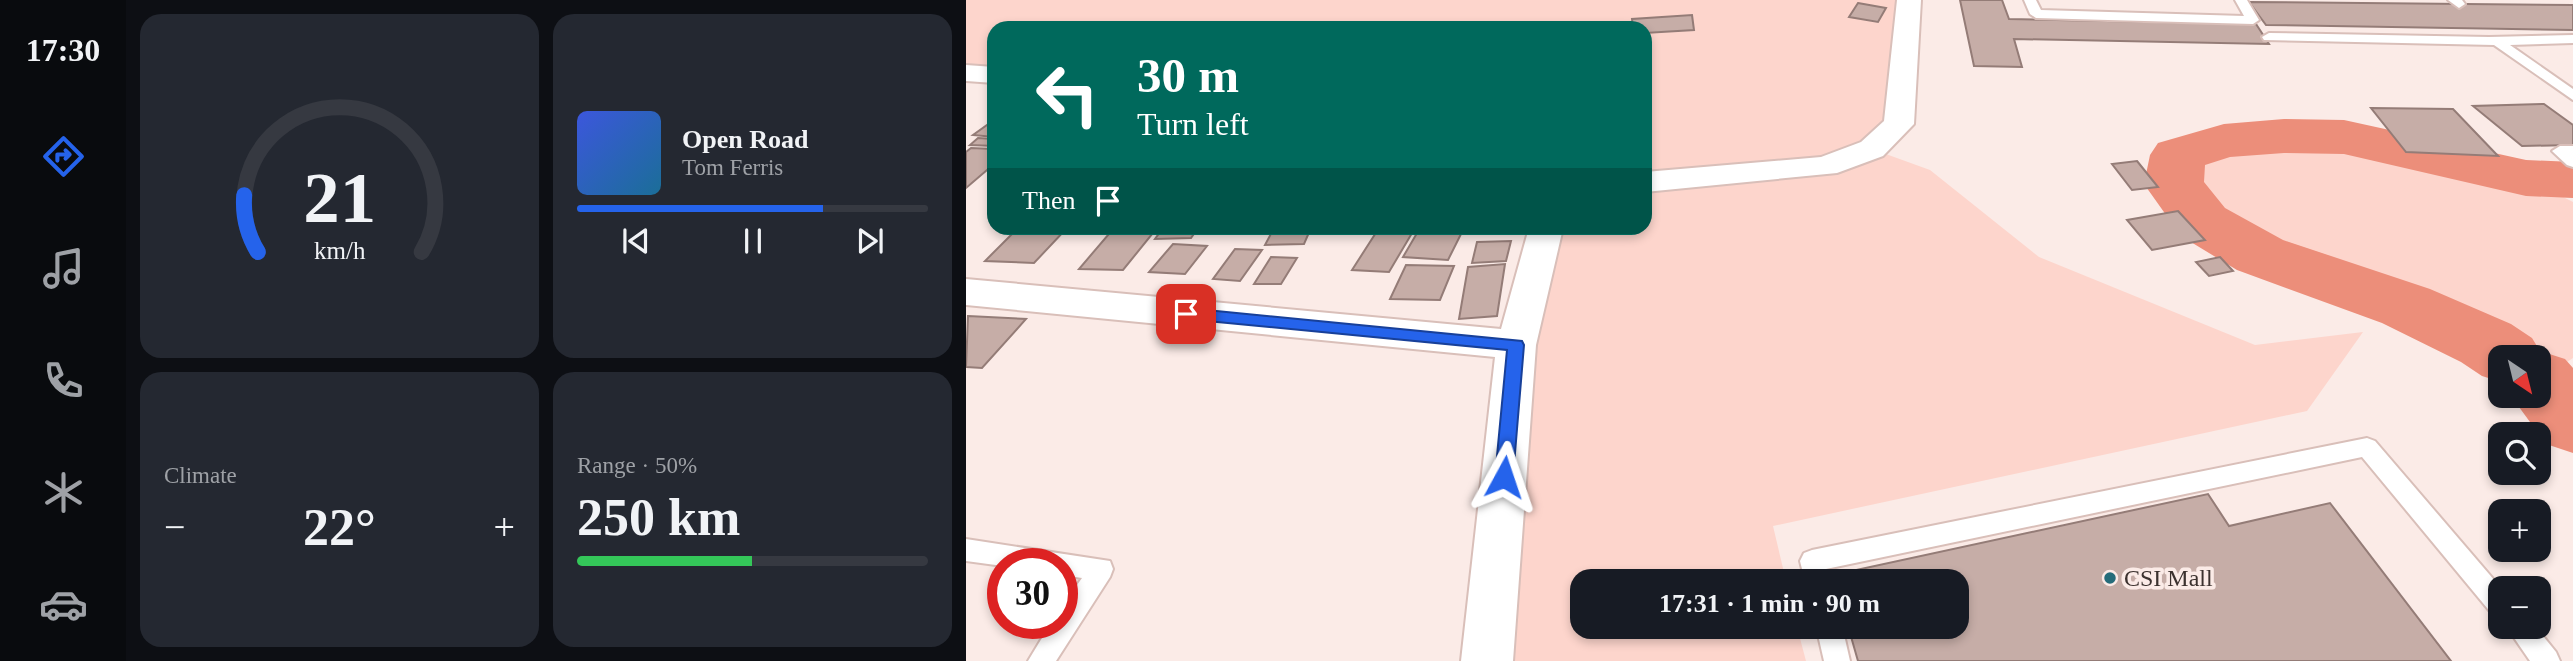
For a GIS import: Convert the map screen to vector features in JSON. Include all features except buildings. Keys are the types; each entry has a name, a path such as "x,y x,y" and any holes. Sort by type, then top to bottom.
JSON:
{"street":[{"path":"1652,181 1826,166 1872,149 1899,124 1909,0"},
{"path":"966,74 987,75"},
{"path":"1487,661 1516,345 1544,235"},
{"path":"966,292 1516,345"}],"lane":[{"path":"2030,0 2036,13 2253,20 2241,0"},
{"path":"2491,36 2573,96"},
{"path":"2269,37 2491,36 2573,39"},
{"path":"2573,151 2560,151 2573,162"},
{"path":"1814,569 1812,561 2367,447 2488,591"},
{"path":"966,550 987,553"},
{"path":"1078,566 1101,569 1078,604"},
{"path":"1041,661 1055,639"},
{"path":"1832,639 1838,661"},
{"path":"2529,639 2547,661"}],"shaded area":[{"path":"966,0 1901,0 1890,117 1864,141 1819,157 1652,171 1652,21 987,21 987,72 966,70"},
{"path":"2284,136 2344,137 2526,178 2573,202 2573,358 2552,372 2552,345 2489,345 2406,306 2260,255 2203,222 2174,184 2178,155 2224,141"},
{"path":"1872,149 1930,170 2039,257 2255,345 2363,332 2307,411 1773,526 1783,569 1570,569 1570,639 1800,639 1806,661 1487,661 1516,345 1544,235 1652,235 1652,181 1826,166"}],"waterway":[{"path":"2489,345 2406,306 2260,255 2203,222 2174,184 2178,155 2224,141 2284,136 2344,137 2526,178 2573,180"},
{"path":"2552,395 2573,422"}],"place":[{"name":"CSI Mall","path":"2110,578"}],"route":[{"path":"1186,314 1516,345 1504,477"}]}
